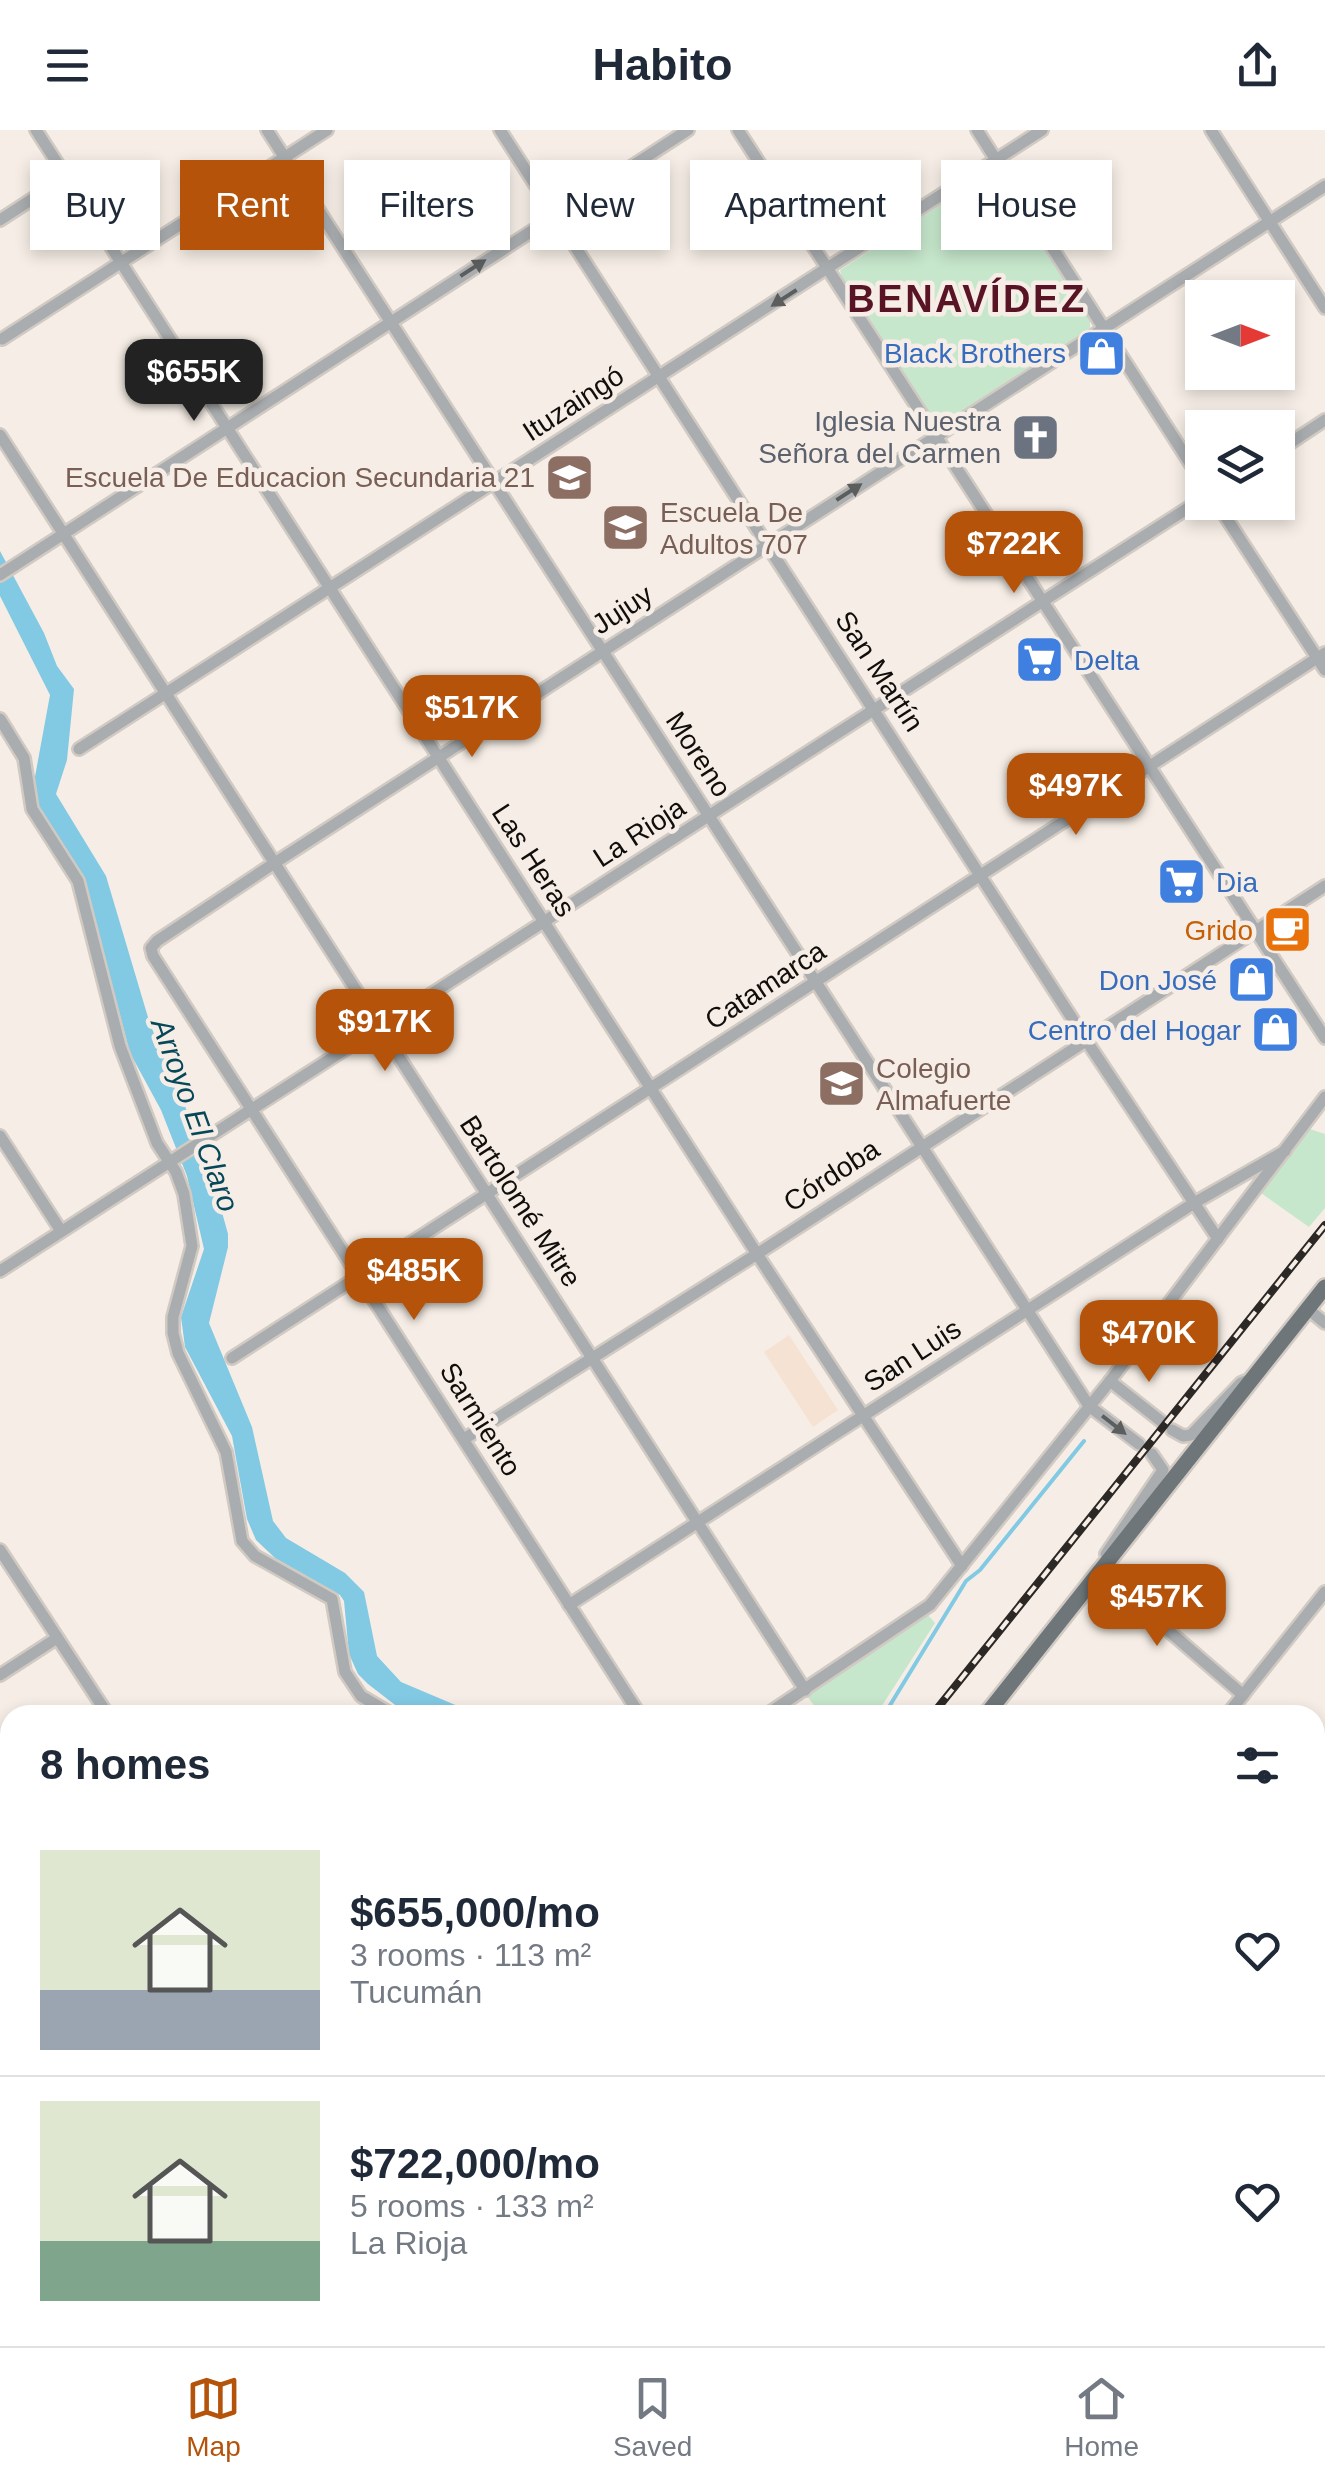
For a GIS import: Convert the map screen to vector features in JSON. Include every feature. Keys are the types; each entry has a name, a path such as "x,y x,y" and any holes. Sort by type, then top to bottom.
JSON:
{"main road":[{"path":"994,1705 1325,1288"}],"street":[{"name":"Las Heras","path":"36,130 55,160"},
{"name":"Moreno","path":"267,130 1089,1406"},
{"path":"2,339 327,130"},
{"name":"San Martín","path":"500,130 530,176"},
{"path":"641,160 688,130"},
{"path":"738,130 1325,1038"},
{"path":"977,130 996,160"},
{"name":"Ituzaingó","path":"996,160 1042,130"},
{"path":"1211,130 1325,308"},
{"name":"Jujuy","path":"151,948 274,864 1325,186"},
{"name":"Ituzaingó","path":"79,749 941,196"},
{"path":"0,220 30,200"},
{"path":"0,575 530,231"},
{"name":"Las Heras","path":"113,250 757,1254 962,1566"},
{"name":"San Martín","path":"577,250 1218,1239"},
{"path":"1054,250 1185,455"},
{"path":"1295,440 1325,420"},
{"name":"Bartolomé Mitre","path":"0,435 805,1690"},
{"name":"La Rioja","path":"0,1271 1185,510"},
{"path":"1228,520 1321,655 1325,670"},
{"name":"Catamarca","path":"232,1358 1321,655"},
{"path":"0,720 24,758 28,797 78,882 120,1046 157,1142 172,1161 184,1194 192,1246 173,1318 173,1332 178,1353 226,1452 242,1541 255,1556 332,1599 344,1672 362,1696 377,1705"},
{"name":"Córdoba","path":"464,1439 1325,886"},
{"name":"Sarmiento","path":"151,948 634,1705"},
{"path":"782,1705 920,1614 1110,1381 1325,1097"},
{"path":"1310,1119 1325,1108"},
{"path":"0,1136 61,1231"},
{"name":"San Luis","path":"569,1605 1194,1203 1286,1151"},
{"path":"1308,1309 1325,1323"},
{"path":"1110,1381 1183,1436 1191,1435 1241,1383 1250,1383"},
{"path":"1089,1406 1140,1444"},
{"path":"1152,1454 1163,1470 1101,1560 1098,1572 1244,1695"},
{"path":"0,1550 102,1705"},
{"path":"1236,1705 1325,1592"},
{"path":"0,1675 58,1638"}],"shaded area":[{"path":"789,1335 838,1410 813,1427 764,1352"}],"green space":[{"path":"941,204 941,250 1045,250 1090,320 1090,328 941,425 933,421 842,279 840,270 871,250 921,250 921,217"},
{"path":"1310,1129 1325,1134 1325,1208 1309,1227 1261,1193"},
{"path":"928,1615 935,1623 882,1705 814,1705 807,1696"}],"water":[{"name":"Arroyo El Claro","path":"0,551 44,633 57,666 74,689 67,760 56,794 106,876 150,1024 207,1158 228,1234 209,1323 252,1427 273,1521 286,1538 345,1573 364,1592 377,1656 401,1682 455,1705 395,1705 368,1684 358,1674 349,1654 344,1601 340,1595 275,1558 256,1540 247,1519 232,1436 185,1347 181,1317 204,1249 187,1176 161,1110 130,1053 83,876 35,803 32,793 50,695 0,596"}],"waterway":[{"path":"890,1705 966,1581 980,1570 1084,1441"}],"railway":[{"path":"940,1705 1325,1225"}],"place":[{"name":"Black Brothers","path":"1101,353"},
{"name":"Iglesia Nuestra Señora del Carmen","path":"1036,437"},
{"name":"Escuela De Educacion Secundaria 21","path":"570,477"},
{"name":"Escuela De Adultos 707","path":"625,528"},
{"name":"Delta","path":"1039,660"},
{"name":"Dia","path":"1181,882"},
{"name":"Grido","path":"1288,930"},
{"name":"Don José","path":"1252,980"},
{"name":"Centro del Hogar","path":"1276,1030"},
{"name":"Colegio Almafuerte","path":"841,1084"}],"district":[{"name":"BENAVÍDEZ","path":"967,299"}]}
